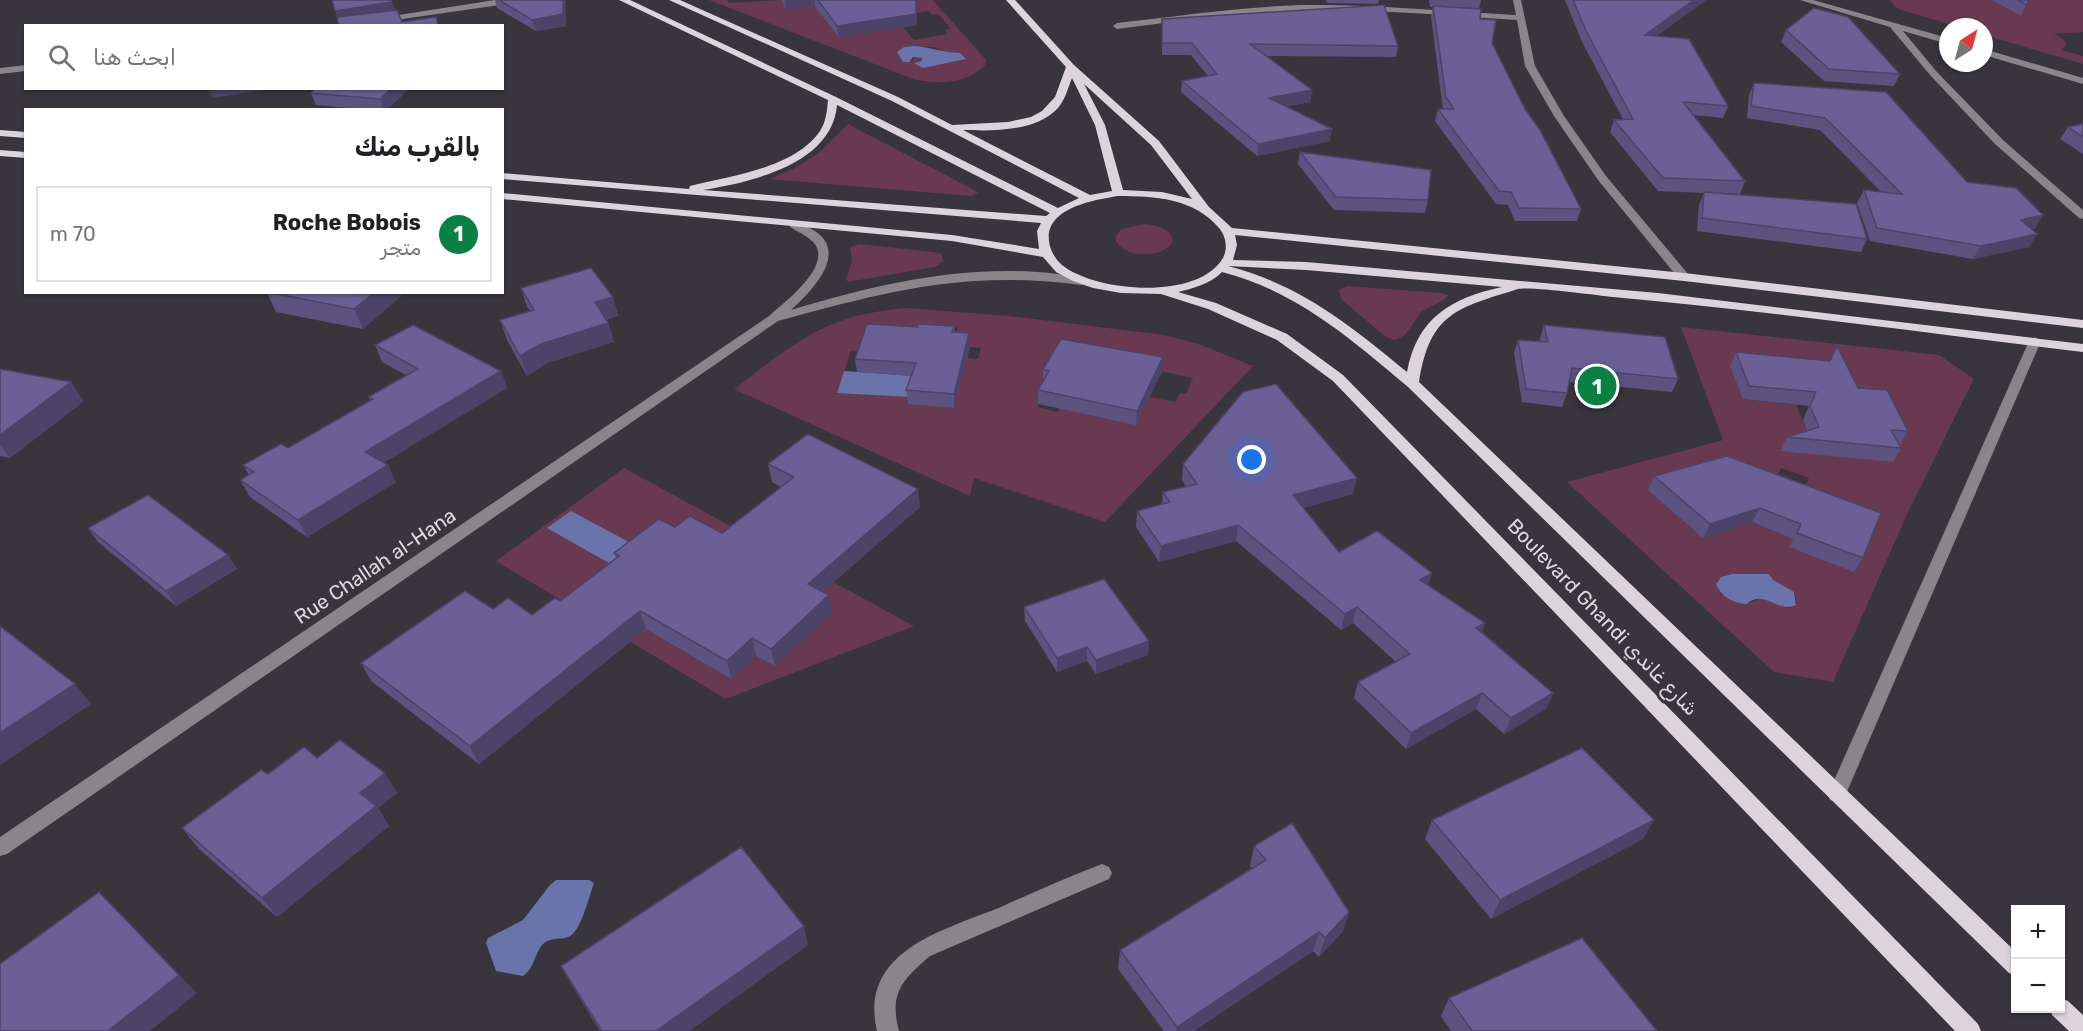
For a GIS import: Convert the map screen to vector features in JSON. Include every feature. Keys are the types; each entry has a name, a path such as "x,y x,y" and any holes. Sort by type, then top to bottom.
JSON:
{"main road":[{"path":"623,0 833,99 1054,216"},
{"path":"673,0 836,72 951,127 1088,198"},
{"path":"1010,0 1071,67 1155,143 1205,210"},
{"path":"951,127 982,128 1011,124 1046,113 1060,94 1071,67"},
{"path":"1071,67 1100,125 1118,193"},
{"path":"674,192 743,177 801,153 823,135 832,118 833,99"},
{"path":"0,133 24,135"},
{"path":"0,153 24,155"},
{"path":"504,176 963,215 1054,216 1088,198 1118,193 1142,193 1167,196 1205,210 1229,231 1232,248 1223,266 1204,279 1164,291 1136,292 1107,288 1082,281 1060,268 1046,254 1042,236 1054,216"},
{"path":"504,196 952,238 1046,254"},
{"path":"1229,231 1684,277 2083,324"},
{"path":"1223,266 1306,266 1530,285 1754,307 2083,348"},
{"name":"Boulevard Ghandi شارع غاندي","path":"1223,266 1259,278 1299,296 1334,320 1412,383 2011,961"},
{"path":"1412,383 1414,363 1421,342 1441,317 1476,297 1530,285"},
{"name":"Boulevard Ghandi شارع غاندي","path":"1164,291 1212,306 1282,337 1338,378 1970,1031"},
{"path":"2065,1013 2083,1030"}],"street":[{"path":"346,24 513,0"},
{"path":"1517,0 1530,66 1559,116 1602,178 1684,277"},
{"path":"1804,0 1939,38"},
{"path":"1117,26 1233,12 1300,8 1355,8 1520,18"},
{"path":"1893,25 1933,73 1999,142 2083,216"},
{"path":"1993,55 2083,81"},
{"path":"0,71 24,68"},
{"path":"773,319 816,278 823,266 824,252 821,244 794,225"},
{"path":"773,319 836,300 933,280 993,274 1020,274 1082,281"},
{"name":"Rue Challah al-Hana","path":"0,848 773,319"},
{"path":"1837,794 2035,341"},
{"path":"888,1031 883,1016 886,991 902,967 924,949 1102,873"}],"shaded area":[{"path":"709,0 727,0 729,3 781,0 786,10 860,0 933,0 986,60 985,65 970,76 953,81 916,80","holes":["928,11 932,15 938,14 951,29 945,30 948,34 914,40 903,27 838,37 832,29","904,47 934,47 949,53 960,53 938,64 923,68 915,62 922,61 922,58 916,57 911,61 902,62"]},
{"path":"1890,0 2083,0 2083,32 2054,34 2063,39 2067,45 2061,50 2083,56 2083,64 1993,38 1993,18 1939,18 1939,21 1898,9"},
{"path":"848,124 978,193 971,196 769,179 795,168 820,152"},
{"path":"1145,224 1167,231 1173,242 1168,248 1151,254 1133,253 1119,245 1115,238 1121,229"},
{"path":"859,244 934,252 941,254 944,261 935,267 848,282 846,279 852,261 850,247"},
{"path":"1347,286 1448,295 1421,312 1405,335 1395,340 1386,337 1341,299 1339,290"},
{"path":"907,308 1009,316 1164,335 1201,345 1253,366 1105,522 974,478 970,496 734,389 776,357 813,333 854,317","holes":["932,326 958,328 953,346 981,348 978,359 967,358 954,408 910,397 837,392 851,351 864,352","1160,371 1193,378 1186,394 1180,393 1175,402 1150,397 1063,403 1058,412 1037,407 1045,391"]},
{"path":"1681,327 1939,355 1974,379 1908,512 1833,682 1774,672 1567,482 1723,440","holes":["1743,399 1889,405 1809,436 1796,405","1781,468 1809,478 1799,499 1854,572 1790,547 1793,539 1752,522 1703,538 1775,481","1732,574 1761,575 1795,594 1797,602 1794,607 1788,608 1762,598 1749,603 1721,594 1716,584 1721,577"]},
{"path":"624,468 914,626 726,699 496,561","holes":["594,598 832,613 775,666 756,656 731,679"]}],"water":[{"path":"914,46 960,53 966,59 923,68 914,63 922,61 922,58 913,57 909,62 903,62 897,52 904,47"},
{"path":"844,371 916,376 910,397 837,393"},
{"path":"571,511 640,548 616,567 547,528"},
{"path":"1732,574 1769,574 1773,580 1794,592 1796,605 1783,606 1759,599 1747,604 1732,601 1724,596 1716,584 1721,577"},
{"path":"556,880 589,880 594,883 577,929 568,937 545,942 523,976 496,971 486,943 488,938 523,920"}],"building":[{"path":"332,0 391,0 392,2 335,11"},
{"path":"499,0 563,0 563,14 532,20"},
{"path":"818,0 916,0 916,14 837,26"},
{"path":"1573,0 1694,0 1645,35 1689,39 1728,106 1683,102 1745,181 1663,178 1614,120 1633,119 1586,31"},
{"path":"2018,0 2028,0 2027,5"},
{"path":"1384,5 1398,46 1250,44 1312,90 1269,98 1332,129 1258,144 1182,81 1217,74 1192,43 1162,43 1162,19"},
{"path":"1433,6 1481,9 1480,19 1496,20 1492,43 1525,109 1540,130 1581,209 1519,208 1511,192 1499,191 1438,109 1454,109 1446,97"},
{"path":"1814,8 1848,17 1900,74 1829,69 1786,30"},
{"path":"397,10 402,22 436,17 438,24 339,24 337,17"},
{"path":"1754,83 1886,92 1967,182 2016,188 2043,215 2021,220 2037,234 1981,246 1877,228 1864,190 1902,194 1825,118 1751,106"},
{"path":"313,90 390,90 380,99 311,93"},
{"path":"2083,124 2083,137 2068,127"},
{"path":"1300,152 1431,170 1428,200 1336,197"},
{"path":"1704,192 1856,204 1867,239 1702,218"},
{"path":"591,268 613,297 595,302 608,323 541,344 520,356 500,320 534,310 521,288"},
{"path":"277,294 373,294 354,309"},
{"path":"867,324 918,327 918,324 954,326 952,332 969,333 954,394 906,390 916,363 855,359"},
{"path":"413,325 501,371 365,452 388,465 298,520 240,480 254,472 243,465 281,444 288,448 373,399 368,397 418,369 375,345"},
{"path":"1544,325 1665,337 1678,379 1572,368 1567,393 1526,389 1518,340 1548,342"},
{"path":"1061,339 1163,357 1137,411 1038,390 1049,371 1043,369"},
{"path":"1837,346 1858,388 1887,390 1908,431 1891,430 1901,448 1787,437 1819,427 1810,406 1816,392 1749,386 1736,352 1830,361"},
{"path":"0,369 71,382 0,435"},
{"path":"1276,384 1357,478 1293,495 1339,552 1377,531 1432,573 1420,580 1485,623 1476,628 1553,693 1511,718 1482,693 1411,733 1358,682 1410,654 1357,607 1345,614 1238,525 1161,546 1137,511 1170,502 1163,492 1197,484 1183,464 1243,392"},
{"path":"808,434 918,489 808,584 829,595 771,649 752,638 727,661 640,611 470,746 361,663 465,591 493,609 508,598 532,615 555,598 560,601 619,556 614,553 659,519 675,527 690,516 722,533 794,477 768,464"},
{"path":"1727,456 1881,513 1863,558 1797,533 1801,524 1760,508 1710,524 1654,476"},
{"path":"148,495 228,555 166,591 88,528"},
{"path":"1104,579 1149,641 1096,660 1087,647 1057,658 1024,607"},
{"path":"0,626 75,684 0,733"},
{"path":"340,740 385,773 360,793 376,806 262,898 182,828 261,770 268,774 304,747 317,758"},
{"path":"1582,748 1654,820 1500,900 1432,820"},
{"path":"1292,823 1349,912 1325,938 1319,932 1177,1027 1120,950 1266,860 1254,846"},
{"path":"741,847 804,926 656,1031 602,1031 561,966"},
{"path":"99,892 179,975 108,1031 0,1031 0,964"},
{"path":"1582,938 1657,1031 1472,1031 1449,998"}],"place":[{"name":"Roche Bobois","path":"1597,386"}]}
